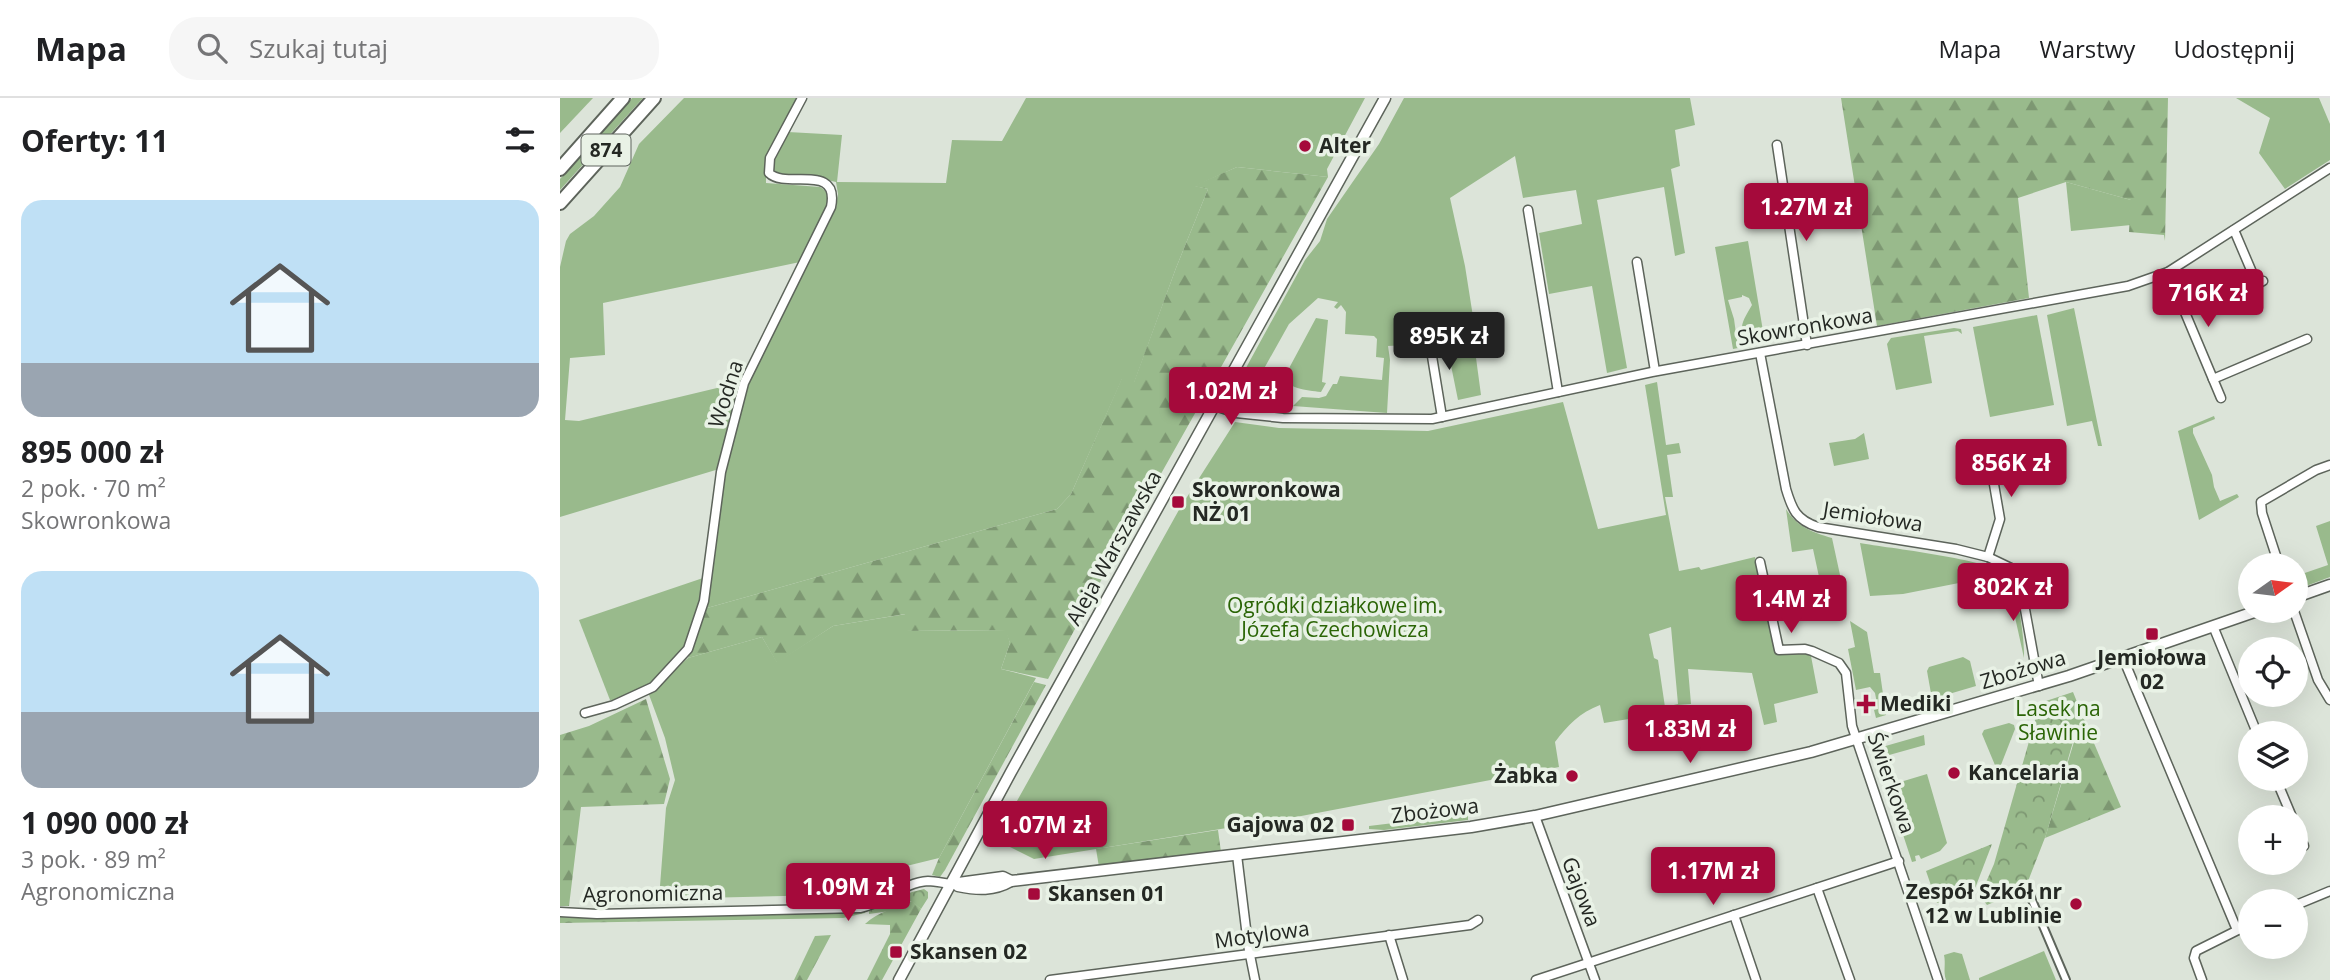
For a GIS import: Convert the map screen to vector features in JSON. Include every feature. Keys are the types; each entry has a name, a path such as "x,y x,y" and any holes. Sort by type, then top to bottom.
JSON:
{"main road":[{"name":"874","path":"560,169 623,98"},
{"name":"874","path":"560,203 653,98"}],"street":[{"name":"Wodna","path":"585,713 614,705 653,687 688,649 704,601 721,472 744,383 831,206 833,196 830,189 818,180 776,178 769,173 771,158 802,98"},
{"name":"Aleja Warszawska","path":"898,980 1385,98"},
{"path":"1777,145 1807,345"},
{"name":"Skowronkowa","path":"1215,406 1233,413 1283,418 1357,417 1409,420 1442,417 1655,371 2128,286 2168,272 2330,168"},
{"path":"1528,210 1558,392"},
{"path":"2234,230 2257,284 2263,281"},
{"path":"1637,262 1655,371"},
{"path":"2168,272 2221,398"},
{"path":"1428,331 1442,417"},
{"path":"2213,379 2307,339"},
{"name":"Jemiołowa","path":"1760,353 1786,489 1791,508 1797,516 1818,527 1956,549 1988,557 2008,566 2019,578 2039,686"},
{"path":"1224,391 1255,415"},
{"path":"2275,553 2261,502 2316,470 2330,465"},
{"path":"1984,469 1991,467 2000,519 1988,557"},
{"name":"Świerkowa","path":"1760,562 1779,650 1805,649 1828,657 1843,668 1848,680 1852,726 1938,980"},
{"path":"2308,593 2330,585"},
{"name":"Zbożowa","path":"951,884 1003,877 1011,881 1237,855 1471,827 1535,816 1796,756 1857,739 2039,686 2238,617"},
{"path":"2298,623 2318,680 2330,700"},
{"path":"2213,626 2252,721"},
{"path":"2123,658 2237,930 2196,951 2194,958 2202,980"},
{"name":"Gajowa","path":"1535,816 1595,980"},
{"path":"1237,855 1249,955 1255,980"},
{"path":"1536,980 1899,861"},
{"name":"Agronomiczna","path":"560,912 597,914 860,908 875,904 919,882 951,884"},
{"path":"1817,888 1850,980"},
{"path":"2308,900 2330,891"},
{"path":"2029,893 2066,980"},
{"path":"1734,915 1756,980"},
{"name":"Motylowa","path":"1051,980 1470,925 1478,920"},
{"path":"1389,935 1403,980"}],"green space":[{"path":"560,98 593,98 560,133"},
{"path":"632,98 643,98 560,190 560,179"},
{"path":"684,98 797,98 766,164 766,183 820,187 828,195 829,206 800,262 603,303 605,355 570,358 565,420 579,421 717,388 736,386 738,390 719,469 560,517 560,267 566,241 570,234 594,216 620,187 639,144"},
{"path":"1026,98 1365,98 1327,169 1328,177 1237,167 1195,186 1208,189 1134,383 1122,379 1071,494 1057,509 707,608 725,472 750,380 836,208 836,182 780,178 772,169 771,165 788,132 842,135 837,182 946,183 952,140 1002,141"},
{"path":"1404,98 1690,98 1695,125 1675,130 1680,166 1671,169 1685,253 1675,256 1664,187 1597,200 1627,368 1607,373 1592,286 1549,294 1539,233 1582,224 1576,190 1523,198 1515,156 1450,198 1465,266 1477,342 1474,343 1481,395 1458,400 1442,321 1422,323 1425,344 1388,346 1390,360 1387,413 1293,406 1302,397 1326,396 1333,384 1337,384 1340,376 1382,380 1384,358 1376,357 1377,339 1374,336 1345,334 1346,312 1341,305 1337,309 1334,307 1338,302 1318,298 1289,324 1261,374 1285,389 1287,399 1280,409 1263,408 1237,397 1235,388 1305,260 1320,241 1327,219 1379,144"},
{"path":"1841,98 2168,98 2165,241 2164,235 2129,232 2131,200 2066,182 2018,198 2029,298 1877,326"},
{"path":"2236,98 2319,98 2330,124 2330,160 2285,189 2259,153 2270,118"},
{"path":"1237,167 1328,177 1048,679 1001,669 1010,643 1005,630 906,631 905,614 833,626 777,663 762,637 688,658 707,608 1057,509 1071,494 1122,378 1134,382 1208,189 1193,186"},
{"path":"2066,182 2131,200 2131,225 2071,231"},
{"path":"1748,241 1765,343 1744,347 1742,325 1752,305 1749,298 1742,295 1728,300 1738,348 1733,349 1715,247"},
{"path":"2246,272 2252,288 2191,313 2185,296 2199,292 2205,300 2209,299 2208,295 2231,284 2236,287 2241,285 2241,274"},
{"path":"2074,308 2102,446 2098,446 2092,421 2067,426 2047,315"},
{"path":"2037,315 2054,405 1990,417 1973,327"},
{"path":"1316,318 1328,320 1322,382 1326,383 1321,392 1292,386 1280,374 1281,369 1287,372"},
{"path":"1961,329 1962,334 1958,331 1924,336 1932,383 1896,390 1887,344 1891,338"},
{"name":"Ogródki działkowe im. Józefa Czechowicza","path":"1657,382 1666,445 1679,443 1681,453 1667,455 1673,497 1665,497 1679,571 1699,567 1701,570 1755,557 1775,654 1804,653 1811,656 1818,693 1774,704 1777,722 1764,725 1752,673 1688,669 1691,704 1678,705 1683,731 1638,736 1635,718 1604,723 1600,705 1575,720 1555,742 1559,767 1296,817 1034,859 1004,844 997,837 1180,508 1235,422 1279,428 1428,431 1563,402 1598,529 1666,515 1645,385","holes":["1671,627 1678,704 1665,707 1658,660 1654,658 1649,634"]},
{"path":"2214,416 2215,419 2193,428 2193,433 2212,475 2220,501 2237,494 2239,497 2199,520 2178,431"},
{"path":"1864,433 1869,459 1834,466 1829,443 1855,439"},
{"path":"1786,509 1806,528 1832,538 1845,598 1824,600 1813,549 1792,552"},
{"path":"2330,521 2330,577 2308,585 2308,572 2328,565 2316,526"},
{"path":"1860,543 1960,559 1997,569 2007,575 2017,602 2024,658 2011,599 1969,606 1964,582 1903,594 1870,596"},
{"path":"703,578 700,601 685,648 651,684 610,700 579,620"},
{"path":"906,614 906,631 1006,630 1010,643 1001,669 1036,678 939,858 890,870 869,894 659,899 666,808 675,780 665,738 648,692 688,658 762,637 777,662 833,626"},
{"path":"1850,621 1867,632 1874,673 1880,673 1886,715 1876,718 1874,710 1878,709 1875,693 1870,687 1856,690 1848,649 1855,647"},
{"path":"1963,657 1970,661 1976,686 1932,699 1927,671 1929,667"},
{"path":"1034,682 1046,685 945,870 940,877 932,875 939,858"},
{"name":"Lasek na Sławinie","path":"2073,692 2088,729 2075,735 2046,835 2025,889 1987,905 1980,896 1994,864 2040,703"},
{"path":"646,699 670,779 664,804 581,807 569,906 560,906 560,735 589,726"},
{"path":"2009,723 2014,725 2015,729 1997,770 1982,734 1984,730"},
{"path":"2088,729 2121,807 2045,838 2076,735"},
{"path":"1924,735 1925,745 1882,757 1888,777 1884,781 1875,749"},
{"path":"1927,774 1947,843 1940,851 1921,859 1919,855 1915,856 1916,861 1912,862 1887,786"},
{"path":"1468,814 1468,820 1384,830 1369,829 1369,826"},
{"path":"1218,830 1221,852 1099,867 1096,849"},
{"path":"1992,844 1974,891 1937,903 1926,871"},
{"path":"924,889 928,892 928,898 921,909 911,901 890,911 869,914 869,911"},
{"path":"912,901 921,909 882,980 867,980 890,934 890,925 865,924 881,913"},
{"path":"866,907 865,913 843,918 560,923 560,912"},
{"path":"831,935 807,980 794,980 815,936"},
{"path":"2044,951 2056,980 1979,980 1979,978"},
{"path":"1954,952 1962,954 1970,980 1946,980 1944,955"}],"place":[{"name":"Alter","path":"1305,146"},
{"name":"Skowronkowa NŻ 01","path":"1178,502"},
{"name":"Jemiołowa 02","path":"2152,634"},
{"name":"Mediki","path":"1866,704"},
{"name":"Kancelaria","path":"1954,773"},
{"name":"Żabka","path":"1572,776"},
{"name":"Gajowa 02","path":"1348,825"},
{"name":"Skansen 01","path":"1034,894"},
{"name":"Zespół Szkół nr 12 w Lublinie","path":"2076,904"},
{"name":"Skansen 02","path":"896,952"}]}
